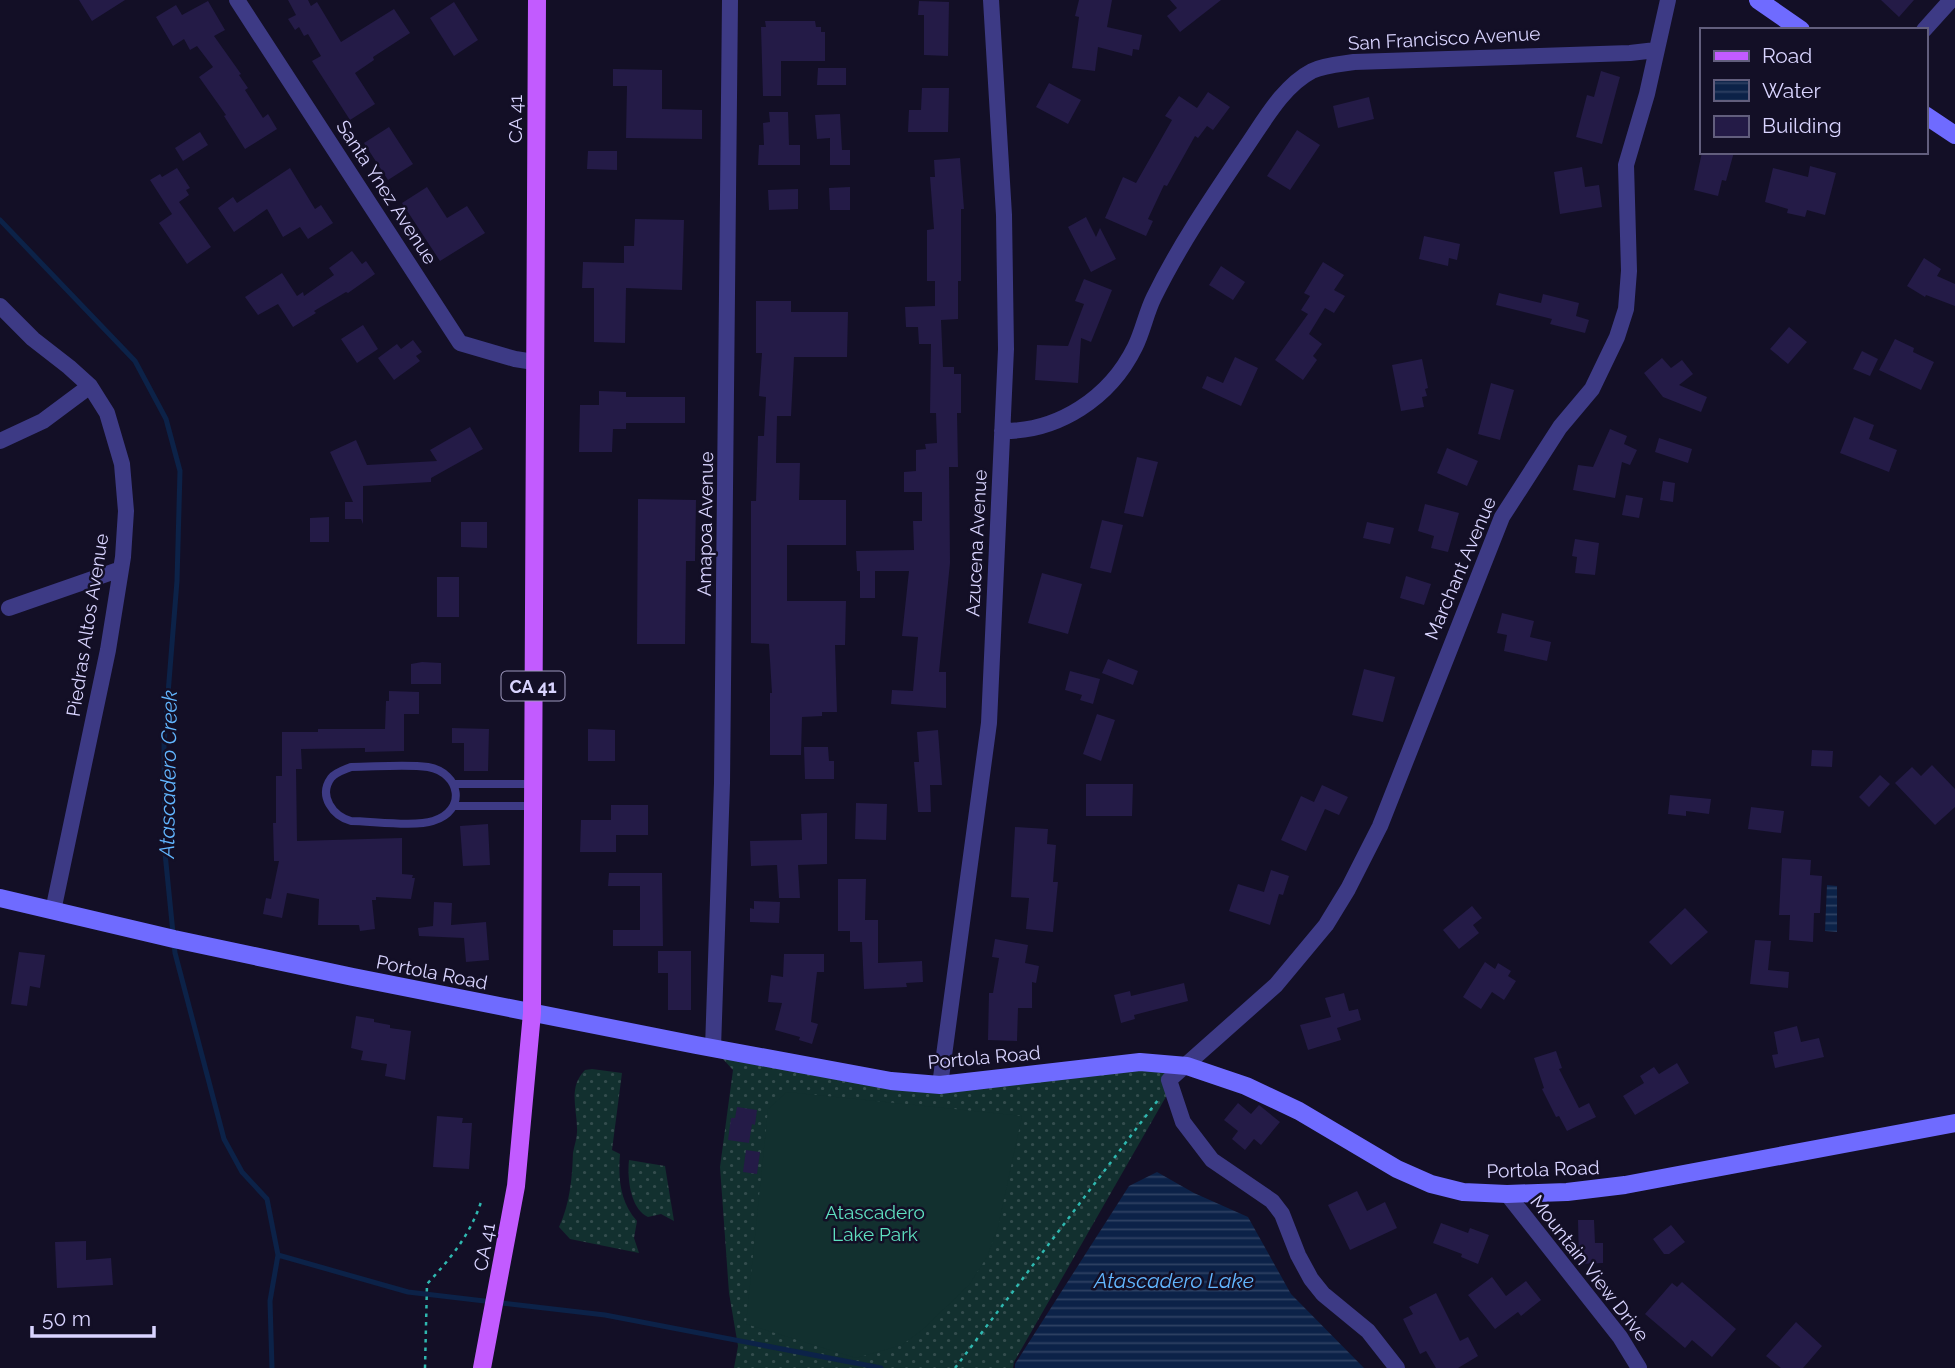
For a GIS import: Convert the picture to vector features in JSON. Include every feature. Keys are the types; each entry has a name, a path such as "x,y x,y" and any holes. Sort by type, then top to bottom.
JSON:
{"main road":[{"name":"CA 41","path":"482,1368 516,1186 532,1013 537,0"}],"street":[{"name":"Santa Ynez Avenue","path":"237,0 460,343 534,362"},
{"name":"Amapoa Avenue","path":"713,1048 722,783 730,0"},
{"name":"Azucena Avenue","path":"940,1085 989,723 1006,349 1004,215 991,0"},
{"name":"Marchant Avenue","path":"1397,1368 1368,1331 1323,1294 1311,1279 1282,1214 1272,1201 1212,1160 1183,1122 1168,1080 1276,985 1326,925 1349,889 1380,826 1502,517 1560,427 1592,389 1617,337 1626,309 1629,271 1626,165 1647,93 1668,0"},
{"path":"1758,0 1798,28"},
{"path":"1926,28 1951,0"},
{"name":"San Francisco Avenue","path":"1002,431 1033,428 1066,417 1104,390 1135,348 1152,300 1202,212 1275,106 1299,80 1314,70 1354,61 1656,50"},
{"path":"1927,116 1955,135"},
{"name":"Piedras Altos Avenue","path":"0,306 33,339 90,386 107,413 122,464 126,511 121,569 108,650 53,911"},
{"path":"0,441 43,421 90,386"},
{"path":"9,608 121,569"},
{"name":"Portola Road","path":"0,898 225,950 532,1013 891,1081 940,1085 1140,1062 1187,1066 1271,1097 1397,1169 1431,1184 1463,1192 1567,1192 1625,1185 1955,1123"},
{"name":"Mountain View Drive","path":"1507,1194 1620,1337 1639,1368"}],"lane":[{"path":"351,767 428,767 445,773 454,784 454,806 444,817 429,823 351,821 340,818 334,812 327,797 331,778 351,767"},
{"path":"454,784 533,784"},
{"path":"454,806 533,806"}],"path":[{"path":"955,1368 1158,1100"},
{"path":"425,1368 423,1355 427,1322 427,1284 454,1255 476,1218 482,1199"}],"green space":[{"name":"Atascadero Lake Park","path":"713,1048 943,1087 1183,1067 1013,1368 734,1368 738,1346 729,1293 720,1167 733,1070"},
{"path":"585,1070 622,1073 612,1150 620,1154 621,1189 631,1214 637,1221 634,1238 639,1253 570,1239 559,1227 568,1200 577,1135 576,1084"},
{"path":"787,1092 1022,1116 998,1227 987,1257 969,1285 922,1330 902,1345 856,1358 746,1324 768,1109"},
{"path":"629,1160 665,1166 674,1221 661,1214 648,1217 637,1207 629,1183"}],"water":[{"path":"1827,885 1837,886 1837,932 1825,931"},
{"name":"Atascadero Lake","path":"1157,1172 1194,1193 1248,1217 1291,1294 1364,1368 1015,1368 1015,1364 1129,1186"}],"building":[{"path":"79,0 125,0 92,21"},
{"path":"288,0 308,0 311,6 317,2 341,42 394,9 410,33 373,57 374,60 355,73 375,104 350,120 312,61 321,56 308,34 304,36 299,27 295,30 288,19 296,15"},
{"path":"1079,0 1112,0 1107,27 1142,35 1139,50 1133,49 1132,56 1098,47 1095,71 1072,68 1079,17 1075,16"},
{"path":"1170,0 1221,0 1180,32 1167,16 1177,8"},
{"path":"1881,0 1914,0 1899,17"},
{"path":"208,1 225,30 214,36 241,74 239,75 248,88 245,90 263,118 268,114 277,129 245,149 224,116 226,115 199,77 213,67 197,46 190,50 184,39 173,46 156,17 176,5 182,15"},
{"path":"919,1 949,2 948,56 924,55 924,15 918,15"},
{"path":"454,2 478,40 454,56 430,18"},
{"path":"765,21 815,21 816,27 821,27 821,32 825,32 825,61 781,61 781,96 763,96 761,27 766,27"},
{"path":"818,68 846,68 846,85 817,85"},
{"path":"613,69 662,70 662,109 702,110 702,139 626,138 627,86 613,86"},
{"path":"1601,71 1620,77 1602,144 1576,137 1587,95 1594,97"},
{"path":"1049,83 1081,100 1068,124 1036,107"},
{"path":"922,88 949,88 948,132 908,132 909,110 921,110"},
{"path":"1208,92 1230,107 1213,130 1207,126 1198,138 1195,136 1167,186 1164,185 1148,219 1153,221 1146,236 1105,218 1123,177 1136,183 1172,120 1165,116 1179,96 1197,108"},
{"path":"1369,97 1374,119 1338,128 1333,106"},
{"path":"769,112 788,112 789,145 800,145 800,165 758,165 759,145 764,145 763,123 770,122"},
{"path":"840,114 842,150 850,150 850,165 830,165 830,138 817,139 815,115"},
{"path":"389,127 413,164 388,180 364,143"},
{"path":"1297,130 1320,145 1290,190 1267,176"},
{"path":"200,132 208,145 183,161 175,148"},
{"path":"588,151 617,151 617,170 587,169"},
{"path":"1702,154 1733,154 1726,181 1722,180 1718,196 1694,190"},
{"path":"960,158 964,209 961,209 958,319 941,320 943,367 954,367 954,374 961,374 961,413 957,413 958,467 949,467 950,563 939,672 946,672 946,708 891,704 892,690 913,691 918,637 902,636 909,571 875,571 875,598 860,598 860,571 857,571 856,551 914,550 913,521 922,521 922,492 904,492 904,472 916,471 916,450 926,449 925,444 937,443 936,413 930,413 931,344 919,344 918,327 906,327 905,307 935,306 935,281 927,281 927,230 934,229 930,177 935,177 934,160"},
{"path":"1810,166 1836,173 1825,215 1807,210 1805,217 1787,213 1788,209 1765,202 1773,168 1808,177"},
{"path":"1582,167 1585,187 1599,185 1602,207 1560,214 1554,172"},
{"path":"177,168 190,188 186,190 189,195 179,202 211,247 187,264 159,223 172,214 150,180 160,174 162,177"},
{"path":"290,168 315,209 321,205 333,223 308,239 300,227 283,237 267,209 234,232 218,208 233,197 237,203"},
{"path":"427,187 447,218 467,206 485,233 440,261 402,203"},
{"path":"850,187 850,210 830,210 829,188"},
{"path":"798,189 798,209 769,210 768,190"},
{"path":"1086,217 1096,237 1100,228 1116,259 1091,272 1068,227"},
{"path":"635,219 684,220 682,290 626,288 625,343 594,342 594,288 582,288 583,262 624,263 624,246 634,246"},
{"path":"1424,236 1460,244 1457,260 1449,258 1448,266 1419,259"},
{"path":"352,251 362,264 366,261 375,274 293,327 278,304 258,315 245,297 282,273 297,296 303,292 304,296 334,275 329,268"},
{"path":"1924,258 1941,269 1937,276 1955,284 1955,306 1926,295 1925,297 1907,286"},
{"path":"1323,262 1344,275 1334,290 1345,296 1334,313 1325,308 1309,334 1322,344 1313,356 1317,360 1303,380 1275,360 1308,314 1301,310 1310,296 1304,293"},
{"path":"1221,266 1245,282 1233,300 1209,285"},
{"path":"1084,279 1112,290 1091,342 1081,338 1078,383 1035,380 1037,345 1068,346 1084,304 1075,301"},
{"path":"1499,293 1541,303 1543,294 1579,303 1576,316 1589,320 1585,333 1550,324 1552,319 1496,305"},
{"path":"756,301 791,301 791,312 848,312 847,357 794,357 791,416 777,416 776,463 800,463 799,500 846,500 846,545 787,545 787,601 846,601 845,645 835,645 837,712 822,712 822,716 802,717 801,755 770,755 772,693 769,644 751,643 751,501 756,501 758,436 764,436 766,397 759,396 762,353 756,353"},
{"path":"363,325 378,349 357,363 341,339"},
{"path":"1789,327 1807,342 1788,364 1770,349"},
{"path":"1895,339 1934,362 1921,390 1879,370"},
{"path":"413,340 422,352 416,356 420,361 394,380 378,358 397,344 401,349"},
{"path":"1862,351 1878,359 1870,376 1853,369"},
{"path":"1235,357 1258,368 1241,406 1202,388 1207,376 1223,383"},
{"path":"1662,358 1671,368 1682,360 1693,374 1679,385 1707,397 1701,412 1663,397 1644,373"},
{"path":"1422,359 1428,388 1425,389 1427,396 1422,397 1424,407 1401,411 1392,365"},
{"path":"1491,383 1514,390 1500,440 1478,434"},
{"path":"599,391 626,392 626,397 685,397 685,423 626,423 626,429 613,429 612,452 579,452 580,405 599,405"},
{"path":"1854,417 1874,425 1869,439 1897,450 1889,472 1840,453"},
{"path":"470,427 483,449 431,478 431,482 363,486 363,524 361,519 345,519 345,502 353,502 330,452 356,440 367,465 437,461 430,450"},
{"path":"1610,429 1627,436 1624,444 1637,450 1630,465 1622,462 1615,498 1573,490 1578,465 1593,467"},
{"path":"1659,438 1692,449 1688,463 1655,452"},
{"path":"1447,448 1478,461 1467,486 1437,473"},
{"path":"1137,457 1158,462 1143,517 1124,513"},
{"path":"1663,481 1675,483 1673,502 1660,500"},
{"path":"1626,495 1643,498 1639,518 1622,515"},
{"path":"638,499 696,500 695,561 686,561 685,644 637,644"},
{"path":"1425,504 1459,513 1448,552 1431,548 1434,536 1418,531"},
{"path":"329,517 329,542 310,542 310,518"},
{"path":"1102,520 1123,525 1111,573 1090,568"},
{"path":"461,522 487,522 487,548 461,547"},
{"path":"1367,522 1394,528 1390,544 1363,538"},
{"path":"1575,539 1599,543 1595,575 1575,573 1577,557 1572,556"},
{"path":"1042,573 1082,584 1068,634 1028,623"},
{"path":"1406,576 1431,584 1424,605 1400,598"},
{"path":"437,577 459,577 459,617 437,617"},
{"path":"1502,613 1534,621 1530,637 1551,642 1547,661 1504,651 1507,635 1497,633"},
{"path":"1108,659 1138,671 1133,685 1102,673"},
{"path":"441,663 441,684 411,684 411,664"},
{"path":"1364,669 1395,677 1383,722 1352,715"},
{"path":"1070,671 1100,679 1093,704 1080,700 1082,695 1065,690"},
{"path":"389,691 419,692 419,714 404,714 404,751 365,752 365,748 301,749 302,769 296,769 297,841 402,838 402,874 413,875 412,878 415,878 411,899 376,897 376,900 372,900 375,929 360,931 359,925 318,925 319,899 287,893 282,918 263,914 266,898 271,899 279,861 274,861 273,823 276,823 276,776 282,776 282,732 385,729"},
{"path":"1097,714 1115,720 1101,761 1083,754"},
{"path":"452,728 489,729 488,771 464,771 464,743 452,743"},
{"path":"588,729 615,730 615,761 588,761"},
{"path":"938,730 942,785 930,785 931,812 918,812 914,762 919,762 917,732"},
{"path":"804,747 828,747 829,761 834,761 834,779 805,779"},
{"path":"1812,750 1833,751 1832,767 1811,766"},
{"path":"1932,765 1955,789 1955,807 1935,825 1895,783 1912,767 1921,776"},
{"path":"1880,775 1890,784 1869,807 1859,797"},
{"path":"1086,784 1133,784 1132,816 1086,816"},
{"path":"1322,785 1348,797 1339,815 1325,809 1306,851 1281,840 1301,796 1314,802"},
{"path":"1670,795 1711,799 1709,814 1686,811 1686,816 1668,814"},
{"path":"856,803 887,804 886,840 855,839"},
{"path":"611,805 648,805 648,835 616,835 616,852 580,852 581,820 611,820"},
{"path":"1751,807 1784,811 1781,833 1748,829"},
{"path":"827,813 827,864 798,865 800,898 779,898 777,865 751,866 750,841 802,840 801,814"},
{"path":"488,824 490,865 463,866 460,826"},
{"path":"1015,827 1048,829 1047,844 1056,845 1053,882 1058,882 1053,932 1026,929 1029,898 1011,897"},
{"path":"1782,858 1811,860 1810,875 1822,876 1820,913 1814,913 1813,942 1789,940 1790,915 1779,915"},
{"path":"1271,870 1289,876 1283,895 1279,894 1270,925 1229,911 1238,884 1264,892"},
{"path":"609,873 662,873 663,946 613,946 613,930 640,930 640,886 608,886"},
{"path":"838,879 866,879 865,920 878,920 878,963 922,961 923,982 906,983 907,987 864,989 862,942 850,942 850,931 838,931"},
{"path":"754,901 780,902 779,923 750,922 750,908 754,909"},
{"path":"434,902 452,903 451,925 486,922 489,960 466,962 464,938 419,936 418,928 433,926"},
{"path":"1472,906 1482,918 1473,925 1479,933 1459,949 1443,930"},
{"path":"1685,908 1708,932 1671,965 1649,942"},
{"path":"995,939 1028,945 1025,963 1039,966 1036,983 1032,982 1032,1008 1018,1008 1017,1041 988,1040 989,993 993,993 999,958 992,957"},
{"path":"1755,940 1771,941 1768,970 1789,972 1788,988 1750,984"},
{"path":"658,951 691,951 691,1010 668,1010 668,973 658,973"},
{"path":"19,952 45,955 40,988 30,986 27,1006 11,1004"},
{"path":"784,954 824,954 824,972 817,972 811,1022 818,1024 812,1044 799,1040 800,1037 775,1030 782,1003 768,1002 771,975 783,977"},
{"path":"1485,962 1495,969 1498,963 1511,971 1508,976 1516,981 1504,1000 1492,992 1481,1009 1463,997"},
{"path":"1184,983 1188,1001 1134,1015 1135,1019 1121,1023 1114,995 1130,991 1131,996"},
{"path":"1344,993 1349,1011 1358,1009 1361,1020 1337,1028 1341,1040 1308,1050 1300,1025 1331,1017 1325,998"},
{"path":"356,1016 374,1019 374,1022 390,1025 390,1028 411,1031 405,1080 385,1076 387,1064 361,1060 363,1051 351,1048"},
{"path":"1797,1026 1801,1042 1819,1038 1824,1057 1775,1068 1772,1055 1778,1054 1774,1032"},
{"path":"1556,1051 1562,1068 1559,1069 1579,1108 1589,1103 1596,1117 1567,1131 1559,1116 1556,1117 1542,1089 1544,1088 1534,1058"},
{"path":"1677,1063 1689,1083 1635,1115 1623,1096 1644,1083 1640,1076 1654,1067 1659,1074"},
{"path":"1238,1103 1251,1114 1259,1105 1280,1122 1261,1145 1254,1139 1245,1150 1232,1139 1238,1131 1224,1120"},
{"path":"737,1107 757,1110 749,1143 728,1140 731,1118 735,1118"},
{"path":"437,1116 463,1118 462,1123 472,1123 469,1169 433,1167"},
{"path":"746,1150 760,1152 757,1174 743,1172"},
{"path":"1357,1191 1367,1211 1385,1202 1397,1228 1350,1250 1328,1205"},
{"path":"1578,1220 1594,1220 1595,1243 1603,1243 1603,1263 1579,1264"},
{"path":"1441,1223 1468,1233 1470,1228 1489,1235 1478,1264 1461,1257 1462,1254 1433,1243"},
{"path":"1671,1225 1685,1242 1669,1254 1664,1254 1653,1239"},
{"path":"86,1241 86,1260 111,1258 113,1285 57,1288 55,1242"},
{"path":"1492,1277 1506,1296 1526,1281 1541,1300 1521,1316 1518,1312 1495,1329 1468,1295"},
{"path":"1682,1282 1736,1329 1712,1357 1692,1340 1685,1348 1645,1314 1672,1283 1677,1287"},
{"path":"1436,1293 1460,1341 1468,1337 1478,1356 1458,1368 1436,1368 1426,1351 1420,1354 1403,1319 1413,1314 1409,1307"},
{"path":"1796,1322 1822,1346 1803,1368 1781,1368 1766,1356"}],"waterway":[{"name":"Atascadero Creek","path":"0,220 135,361 166,419 180,471 177,581 164,744 165,853 175,953 224,1139 242,1172 267,1199 278,1255 270,1301 272,1368"},
{"path":"278,1255 408,1292 605,1315 881,1368"}]}
